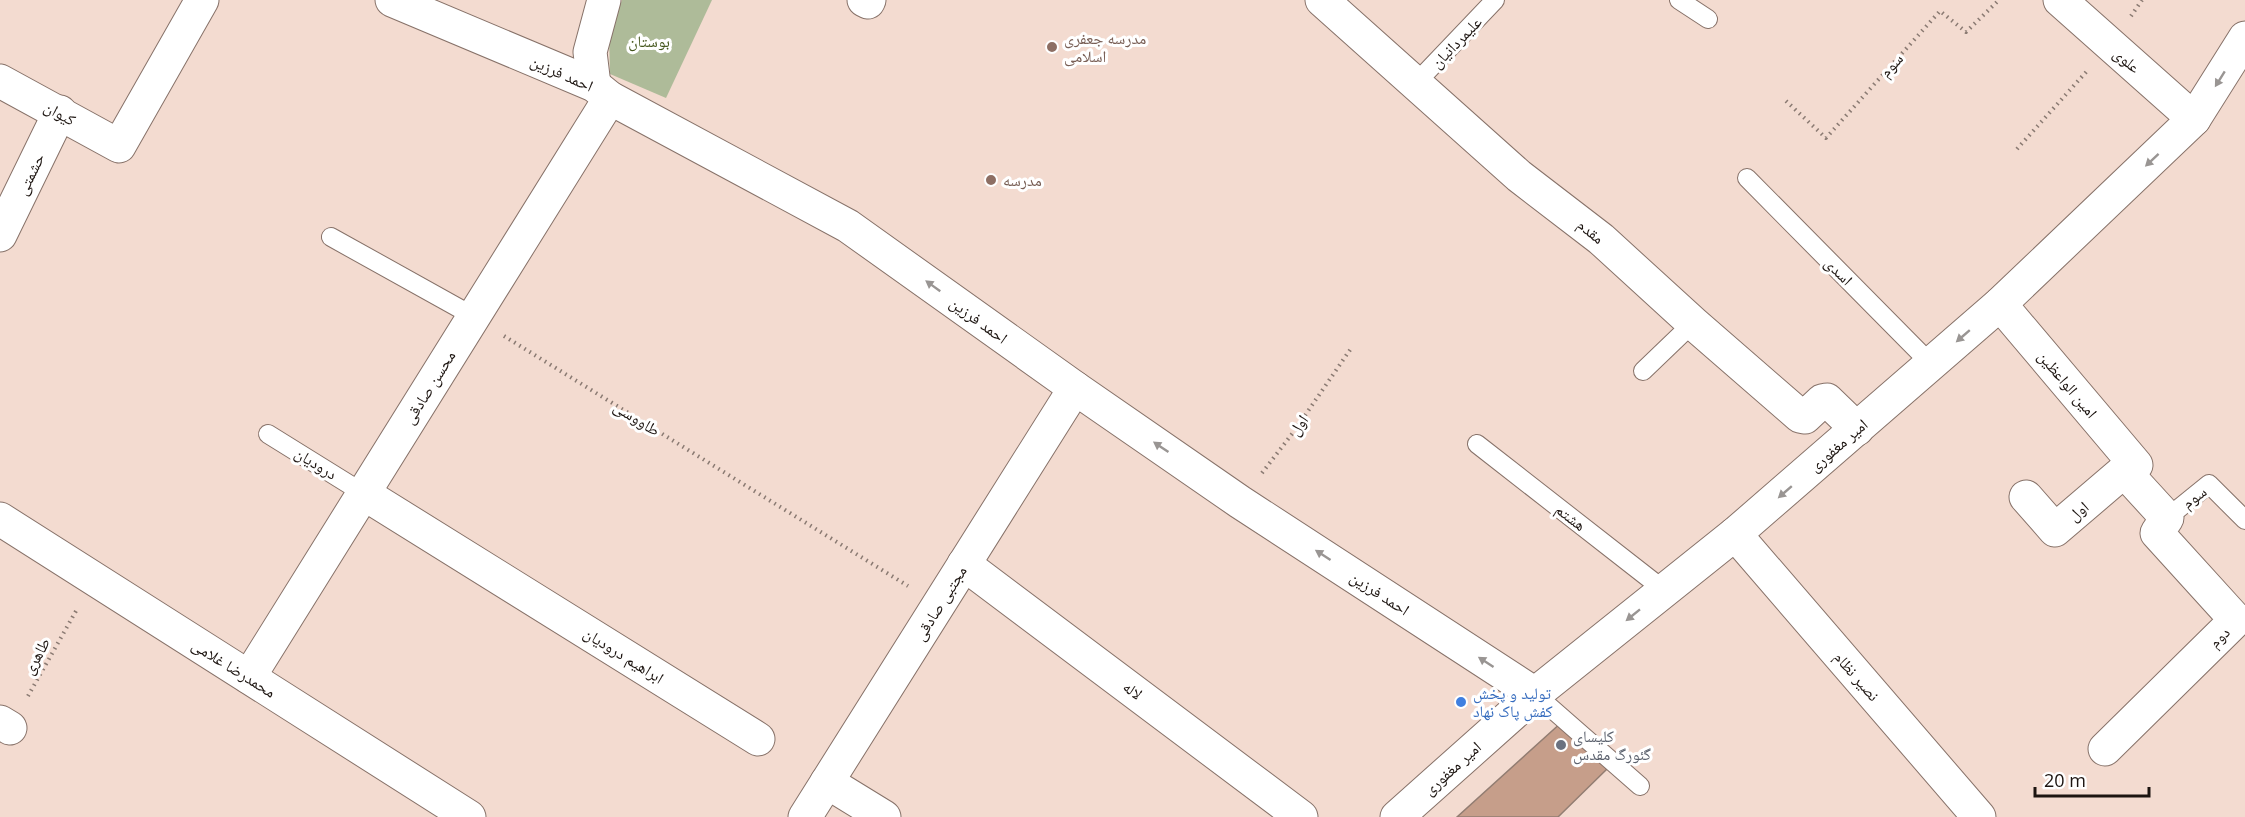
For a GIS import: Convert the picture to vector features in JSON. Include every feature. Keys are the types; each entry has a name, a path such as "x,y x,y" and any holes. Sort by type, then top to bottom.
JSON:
{"street":[{"name":"کیوان","path":"0,81 119,146 202,0"},
{"name":"احمد فرزین","path":"392,0 602,92 848,226 1240,502 1535,694"},
{"path":"602,92 590,52 604,0"},
{"path":"864,0 868,2 869,0"},
{"name":"مقدم","path":"1322,0 1519,176 1601,239 1800,416 1805,417 1822,401 1827,400 1857,429"},
{"name":"علوی","path":"2060,0 2194,120"},
{"name":"امیر مغفوری","path":"1397,817 1535,694 1735,534 2000,304 2194,120 2245,38"},
{"name":"محسن صادقی","path":"249,677 472,316 602,92"},
{"name":"حشمتی","path":"0,235 60,112"},
{"name":"امین الواعظین","path":"2000,304 2167,518"},
{"name":"مجتبی صادقی","path":"805,817 1075,388"},
{"name":"اول","path":"2026,497 2055,530 2130,468"},
{"name":"ابراهیم درودیان","path":"363,493 758,739"},
{"name":"دوم","path":"2105,749 2236,620 2157,533 2167,518"},
{"name":"محمدرضا غلامی","path":"0,519 469,817"},
{"name":"نصیر نظام","path":"1735,534 1979,817"},
{"name":"لاله","path":"964,564 1301,817"},
{"path":"827,782 884,817"}],"lane":[{"name":"علیمردانیان","path":"1415,84 1495,0"},
{"path":"1679,0 1708,19"},
{"name":"اسدی","path":"1747,178 1931,364"},
{"path":"331,237 472,316"},
{"path":"1643,371 1693,323"},
{"name":"درودیان","path":"268,434 363,493"},
{"name":"هشتم","path":"1477,444 1664,590"},
{"name":"سوم","path":"2167,518 2209,484 2245,520"},
{"path":"1535,694 1640,786"}],"path":[{"name":"سوم","path":"1786,101 1826,138 1940,11 1966,32 1999,0"},
{"path":"2017,148 2110,46"},
{"name":"طاووسی","path":"472,316 939,604"},
{"name":"اول","path":"1240,502 1295,430 1352,347"},
{"name":"طاهری","path":"5,725 94,579"}],"green space":[{"name":"بوستان","path":"622,0 712,0 666,98 610,74 609,35"}],"building":[{"name":"کلیسای گئورگ مقدس","path":"1563,721 1607,769 1558,817 1457,817"}],"place":[{"name":"مدرسه جعفری اسلامی","path":"1052,47"},
{"name":"مدرسه","path":"991,180"},
{"name":"تولید و پخش کفش پاک نهاد","path":"1461,702"},
{"name":"کلیسای گئورگ مقدس","path":"1561,745"}]}
